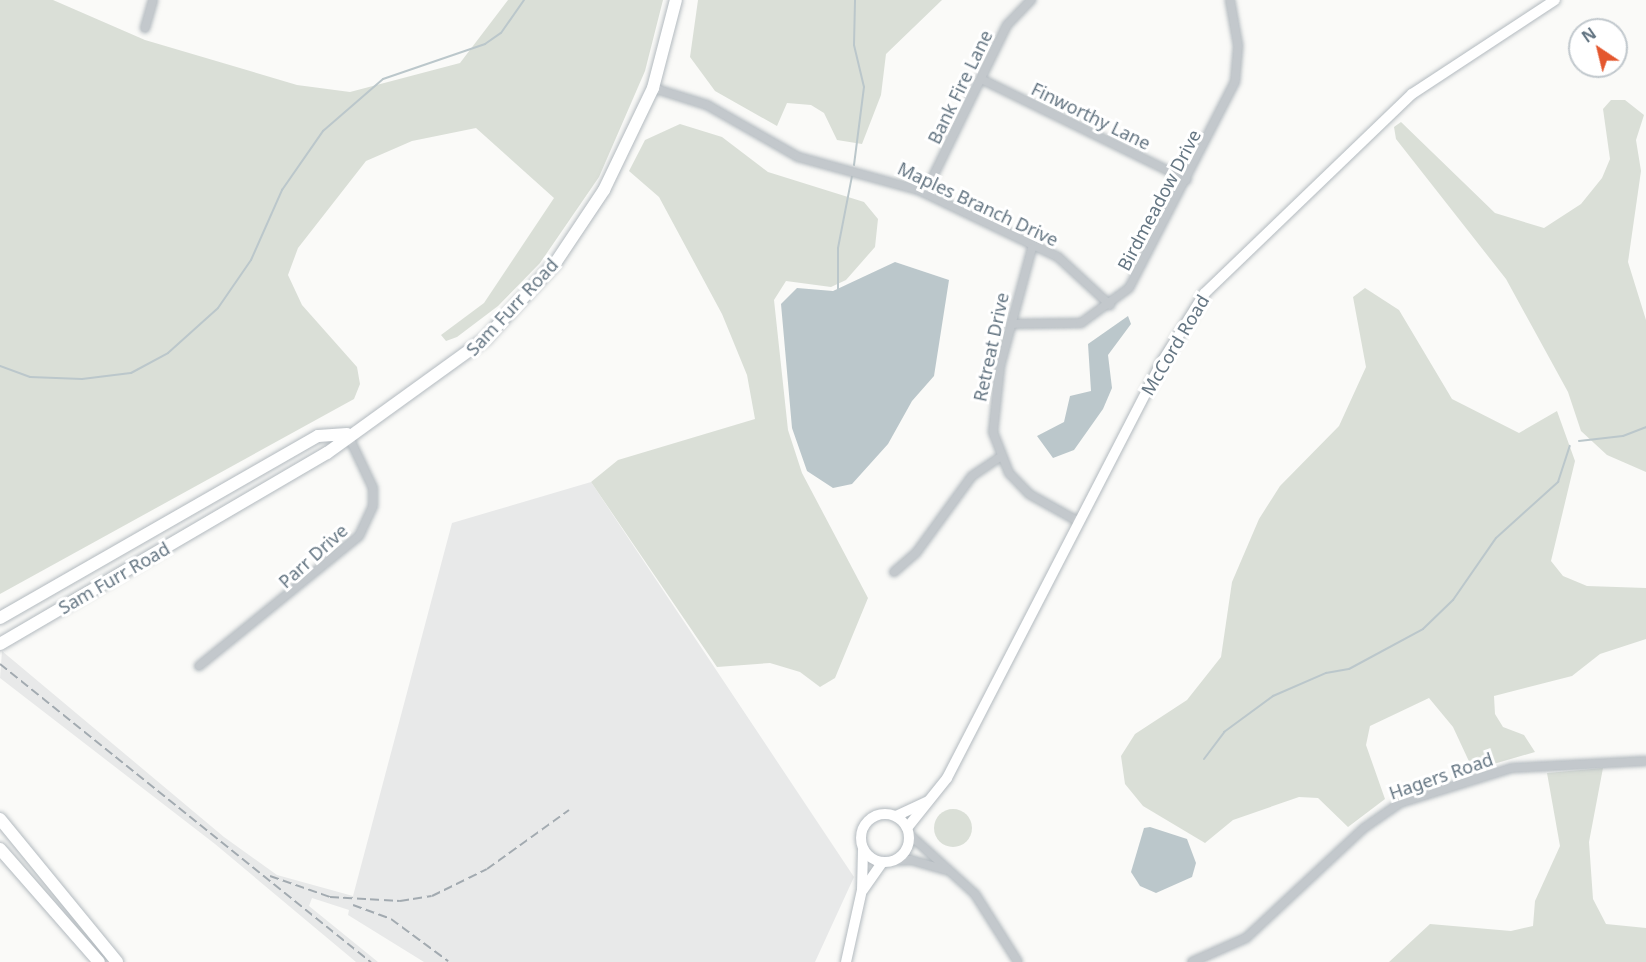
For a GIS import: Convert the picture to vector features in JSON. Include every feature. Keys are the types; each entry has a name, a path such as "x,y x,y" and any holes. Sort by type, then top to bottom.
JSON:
{"main road":[{"name":"Sam Furr Road","path":"0,645 327,453 347,434 456,365 532,292 599,198 653,88 676,0"},
{"name":"Sam Furr Road","path":"0,618 318,436 347,434"},
{"path":"0,819 117,962"},
{"path":"0,849 99,962"},
{"path":"15,866 78,929 96,935"}],"street":[{"path":"145,28 153,0"},
{"name":"Bank Fire Lane","path":"925,193 1007,25 1031,0"},
{"name":"Birdmeadow Drive","path":"1011,324 1081,323 1110,305 1143,267 1235,82 1238,45 1230,0"},
{"name":"McCord Road","path":"862,890 888,862 904,854 908,831 947,778 1181,328 1217,278 1413,94 1555,0"},
{"name":"Finworthy Lane","path":"981,79 1187,180"},
{"name":"Maples Branch Drive","path":"653,88 707,105 798,157 925,193 1073,267 1110,305"},
{"name":"Retreat Drive","path":"1000,458 993,408 1011,324 1032,248"},
{"name":"Parr Drive","path":"199,666 274,610 366,527 373,506 372,478 347,434"},
{"path":"894,572 916,553 972,476 1000,458 1029,494 1079,522"},
{"name":"Hagers Road","path":"1192,962 1246,938 1364,828 1400,803 1512,768 1646,761"},
{"name":"McCord Road","path":"846,962 862,890 866,824 880,814 896,816 928,801"},
{"path":"896,816 945,870 975,894 1018,962"},
{"path":"863,850 888,862 911,860 945,870"}],"shaded area":[{"path":"0,0 53,0 145,40 297,85 350,92 460,63 508,0 663,0 645,71 599,177 540,263 498,306 457,337 446,341 441,335 484,303 554,198 476,128 412,141 366,161 298,248 288,275 302,305 357,367 360,384 354,399 0,594"},
{"path":"698,0 942,0 886,54 881,95 862,144 837,140 824,113 811,105 787,103 777,126 715,91 690,57"},
{"path":"1611,100 1625,100 1644,115 1636,140 1641,171 1628,262 1646,320 1646,472 1607,455 1581,431 1568,392 1506,279 1396,139 1394,127 1401,122 1495,213 1544,228 1581,204 1602,178 1610,159 1603,109"},
{"path":"680,124 722,137 768,172 864,202 878,219 875,247 846,280 831,287 786,281 774,300 788,430 802,473 868,598 835,678 820,687 800,672 770,663 717,667 591,482 618,460 755,419 747,375 722,314 659,197 629,171 645,140"},
{"path":"895,262 949,280 934,376 912,401 888,444 852,484 833,488 807,471 792,428 781,304 797,288 833,291"},
{"path":"1365,288 1399,310 1452,399 1519,433 1557,411 1575,461 1551,561 1563,576 1587,586 1646,588 1646,639 1600,654 1572,676 1494,696 1495,714 1503,727 1524,735 1535,752 1473,770 1453,727 1429,698 1370,726 1366,745 1385,799 1348,827 1318,798 1299,797 1233,820 1205,843 1143,806 1125,784 1121,756 1135,734 1187,700 1221,657 1232,582 1259,519 1280,486 1339,426 1366,367 1353,297"},
{"path":"1128,316 1131,324 1108,355 1112,388 1103,409 1074,450 1053,458 1037,436 1064,422 1070,396 1091,391 1088,344"},
{"path":"591,482 854,877 815,962 424,962 348,915 349,910 312,898 309,906 378,962 356,962 215,844 0,678 2,651 224,837 277,875 353,896 452,523"},
{"path":"1603,768 1589,842 1593,899 1606,924 1646,928 1646,962 1389,962 1430,924 1511,931 1533,926 1535,901 1560,846 1547,773"},
{"path":"953,809 967,814 972,828 967,842 953,847 939,842 934,828 939,814"},
{"path":"1150,827 1187,839 1196,863 1192,877 1156,893 1140,886 1131,872 1144,828"}],"waterway":[{"path":"0,366 30,377 82,379 131,373 168,353 218,308 251,260 282,190 323,131 383,79 485,44 501,33 524,0"},
{"path":"854,165 864,87 854,45 855,0"},
{"path":"838,289 838,248 852,176"},
{"path":"1579,441 1623,436 1646,427"},
{"path":"1204,759 1224,732 1273,696 1326,673 1349,669 1423,629 1453,600 1496,538 1558,482 1570,446"}],"railway":[{"path":"0,664 371,962"},
{"path":"270,876 330,897 400,901 432,896 487,869 569,810"},
{"path":"353,905 391,919 448,961"}]}
